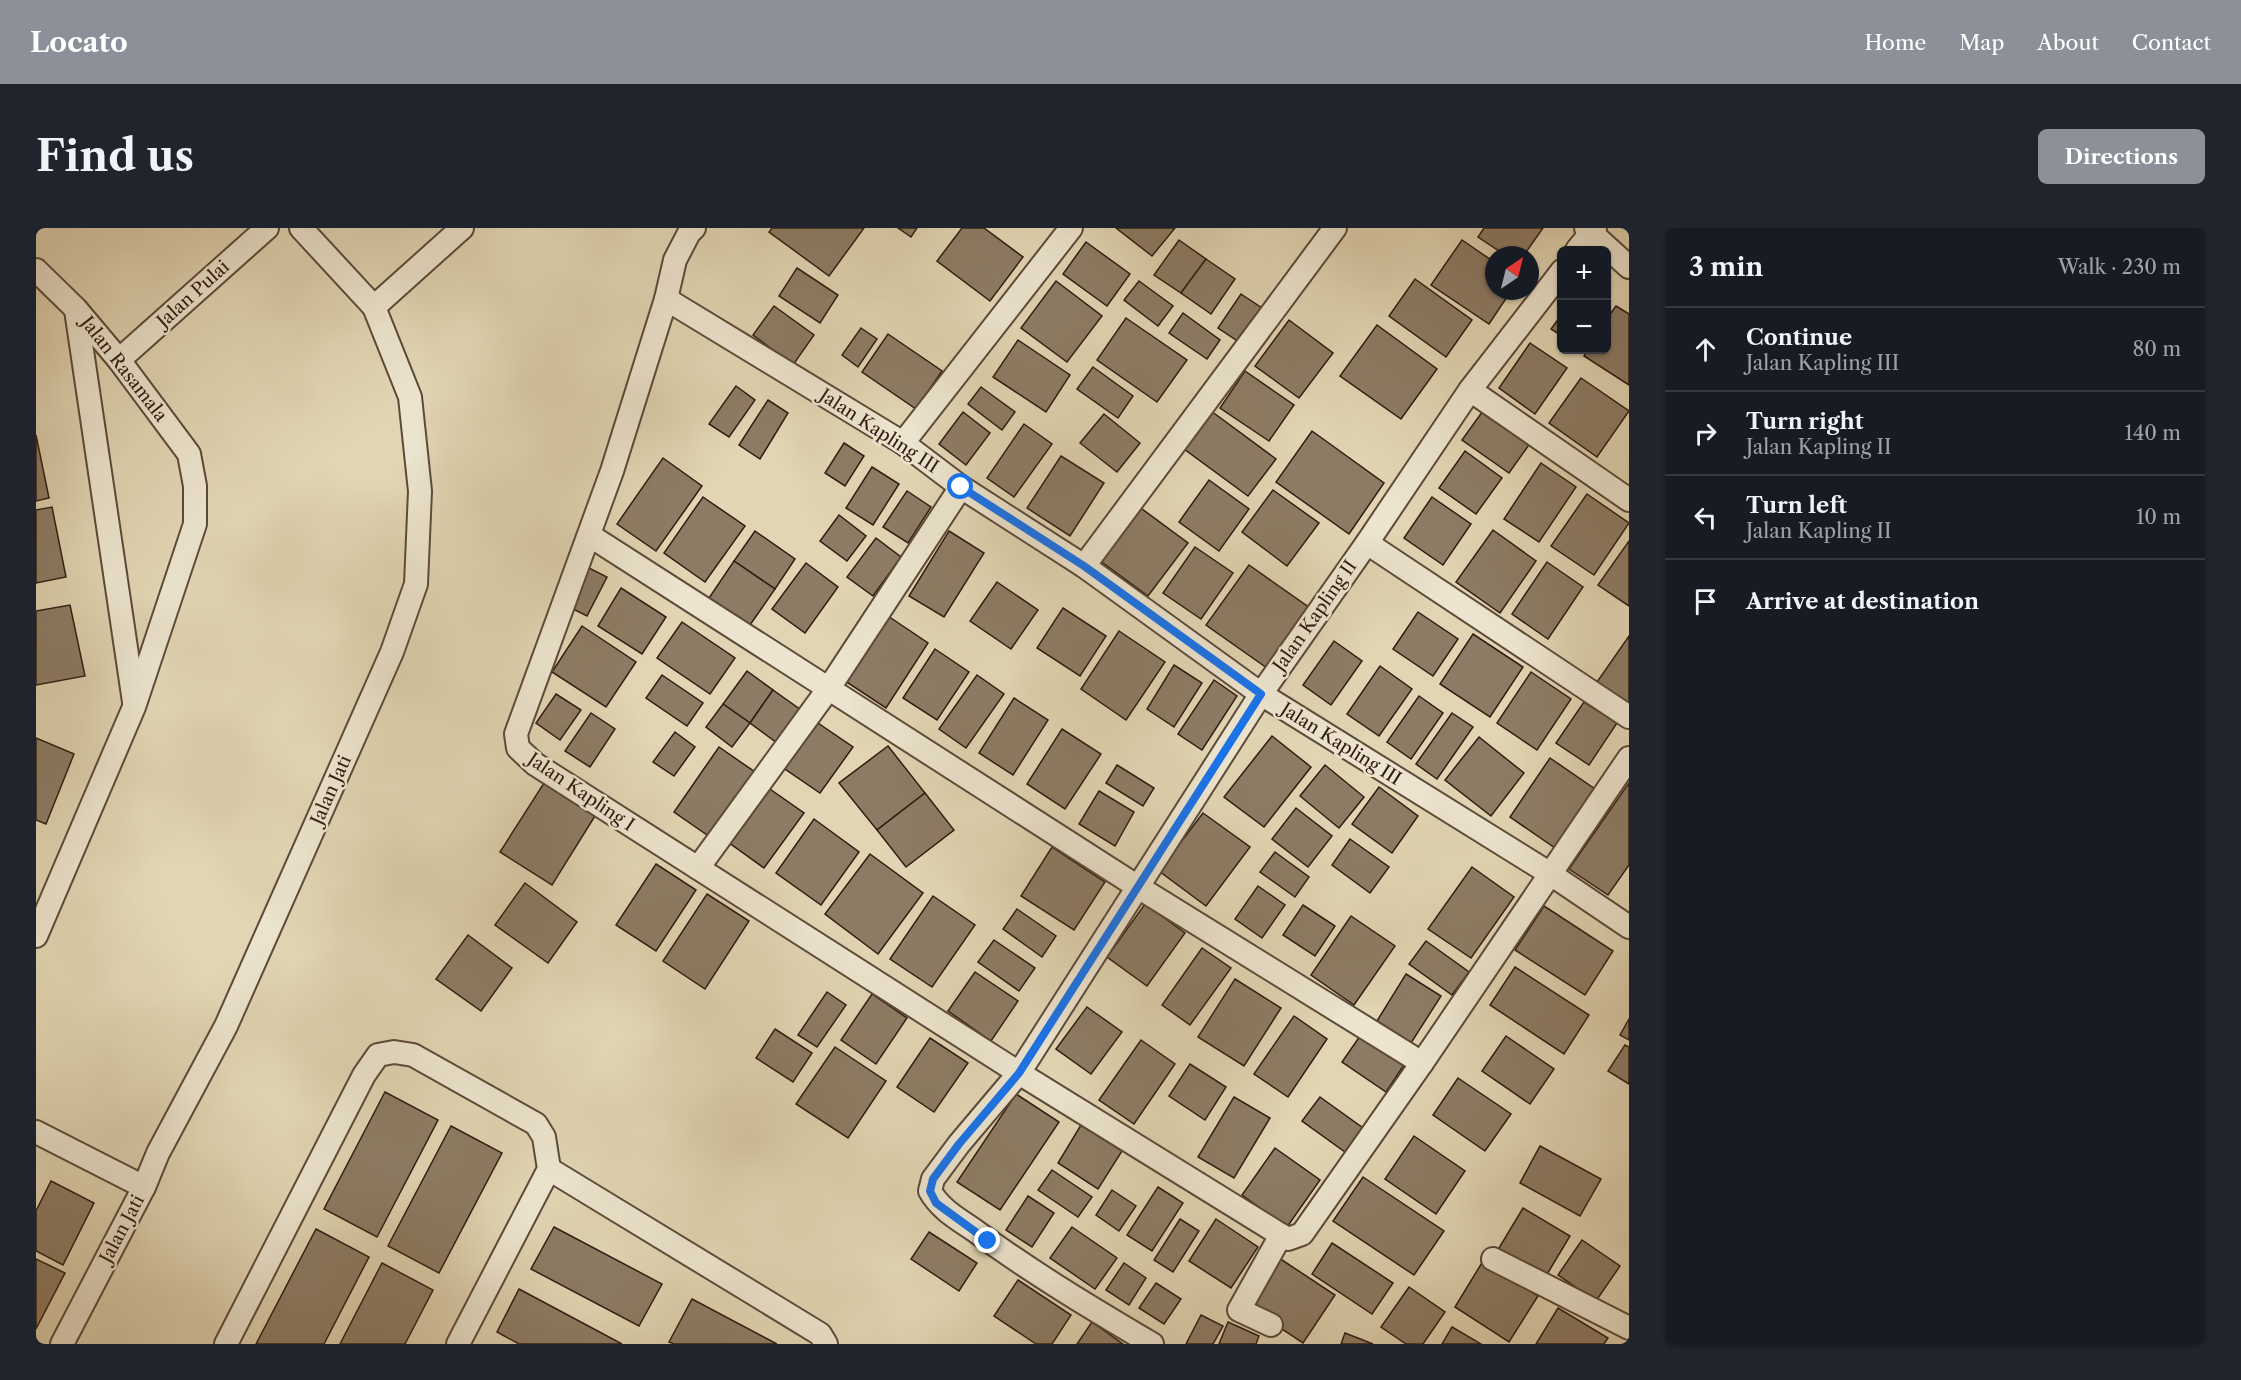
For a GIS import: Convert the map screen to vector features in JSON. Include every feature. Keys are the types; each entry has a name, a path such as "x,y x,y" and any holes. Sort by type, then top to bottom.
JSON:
{"street":[{"name":"Jalan Pulai","path":"119,360 267,228"},
{"name":"Jalan Jati","path":"62,1344 144,1187 158,1153 226,1026 392,652 416,584 420,491 410,397 374,307 301,228"},
{"path":"374,307 462,228"},
{"name":"Jalan Kapling I","path":"694,228 675,260 666,299 612,471 516,734 518,748 535,764 1019,1073 1281,1235"},
{"path":"903,443 1071,228"},
{"path":"1084,566 1335,228"},
{"path":"1587,235 1629,267"},
{"path":"36,270 76,309"},
{"name":"Jalan Kapling II","path":"1152,1344 1084,1304 988,1241 936,1203 930,1191 933,1179 959,1144 1019,1073 1261,694 1367,543 1470,390 1557,277"},
{"name":"Jalan Kapling III","path":"666,299 903,443 961,487 1084,566 1261,694 1549,873 1629,927"},
{"name":"Jalan Rasamala","path":"36,936 134,706 195,524 195,486 189,454 119,360 76,309"},
{"name":"Jalan Rasamala","path":"76,309 134,706"},
{"path":"1470,390 1629,500"},
{"path":"698,868 829,688 961,487"},
{"path":"589,535 1138,887 1422,1063"},
{"path":"1367,543 1629,717"},
{"path":"1270,1325 1239,1310 1281,1235 1288,1239 1302,1234 1422,1063 1629,758"},
{"path":"226,1344 363,1075 378,1055 394,1052 413,1055 536,1124 544,1137 549,1169 458,1344"},
{"path":"36,1132 144,1187"},
{"path":"549,1169 820,1334 826,1344"},
{"path":"1493,1259 1629,1328"}],"building":[{"path":"772,228 864,228 829,276 769,232"},
{"path":"898,228 917,228 911,237"},
{"path":"962,228 984,228 1023,257 990,301 937,261"},
{"path":"1116,228 1175,228 1152,256"},
{"path":"1484,228 1543,228 1530,246 1492,246 1478,237"},
{"path":"1179,240 1206,259 1181,293 1154,275"},
{"path":"1462,240 1485,256 1485,300 1505,300 1489,324 1431,285"},
{"path":"1086,242 1130,274 1107,306 1063,274"},
{"path":"1206,259 1235,279 1211,314 1181,293"},
{"path":"797,268 838,295 820,323 779,296"},
{"path":"1415,279 1472,320 1446,357 1389,316"},
{"path":"1056,281 1102,316 1067,362 1021,328"},
{"path":"1139,281 1173,306 1158,326 1124,300"},
{"path":"1241,294 1265,310 1242,344 1218,328"},
{"path":"774,306 814,335 793,365 753,335"},
{"path":"1616,306 1629,314 1629,385 1584,356 1585,354 1611,354 1611,313"},
{"path":"1183,313 1220,340 1207,359 1169,333"},
{"path":"1126,318 1187,360 1157,402 1097,360"},
{"path":"1289,320 1333,353 1299,398 1255,366"},
{"path":"1557,321 1557,333 1551,329"},
{"path":"1377,325 1437,369 1401,419 1340,376"},
{"path":"861,328 877,339 858,367 842,355"},
{"path":"888,334 942,371 916,409 862,372"},
{"path":"1018,340 1070,375 1046,412 993,377"},
{"path":"1530,343 1567,368 1535,414 1499,388"},
{"path":"1093,367 1133,396 1118,418 1077,389"},
{"path":"1245,371 1294,405 1269,441 1220,408"},
{"path":"1581,378 1629,411 1597,457 1549,423"},
{"path":"736,386 755,400 729,437 709,424"},
{"path":"981,387 1015,412 1002,430 968,404"},
{"path":"768,400 788,413 760,459 739,445"},
{"path":"1207,408 1276,459 1248,496 1180,446"},
{"path":"1485,408 1531,442 1509,473 1462,440"},
{"path":"963,412 990,433 966,465 939,444"},
{"path":"1104,414 1140,443 1117,472 1080,443"},
{"path":"1024,424 1052,444 1014,497 987,478"},
{"path":"1312,431 1384,483 1349,534 1276,482"},
{"path":"36,435 49,498 36,501"},
{"path":"844,443 864,456 845,486 825,473"},
{"path":"1465,451 1502,478 1476,514 1439,488"},
{"path":"1061,456 1104,483 1070,536 1027,508"},
{"path":"663,458 702,486 656,551 617,524"},
{"path":"1541,463 1576,487 1539,542 1504,519"},
{"path":"872,467 899,484 873,525 846,508"},
{"path":"1209,480 1249,509 1219,551 1179,522"},
{"path":"1273,490 1319,523 1287,566 1242,532"},
{"path":"907,491 931,507 908,543 883,527"},
{"path":"1587,494 1629,523 1594,575 1551,546"},
{"path":"703,497 745,526 705,582 664,553"},
{"path":"1432,497 1471,524 1443,565 1404,538"},
{"path":"1138,506 1188,543 1148,596 1099,560"},
{"path":"52,507 66,577 36,583 36,510"},
{"path":"839,515 866,536 847,561 820,541"},
{"path":"1493,530 1536,561 1500,613 1456,582"},
{"path":"755,531 795,559 775,589 734,561"},
{"path":"949,531 984,553 944,617 909,596"},
{"path":"876,538 901,557 873,596 847,577"},
{"path":"1629,541 1629,606 1598,585"},
{"path":"1195,547 1233,573 1201,619 1163,593"},
{"path":"734,561 775,589 750,625 709,598"},
{"path":"1547,562 1583,587 1548,639 1512,614"},
{"path":"806,563 838,587 805,633 772,609"},
{"path":"1249,565 1310,608 1267,668 1206,625"},
{"path":"587,567 607,577 587,616 567,606"},
{"path":"997,582 1038,610 1011,649 970,621"},
{"path":"621,588 666,617 642,654 598,626"},
{"path":"70,605 85,676 36,685 36,611"},
{"path":"1063,608 1106,636 1080,676 1037,648"},
{"path":"1418,612 1458,639 1433,676 1393,649"},
{"path":"885,614 928,643 886,708 842,679"},
{"path":"682,622 735,658 710,694 657,658"},
{"path":"582,626 636,662 606,707 552,672"},
{"path":"1119,631 1165,662 1126,720 1081,689"},
{"path":"1473,634 1523,667 1490,717 1440,684"},
{"path":"1629,636 1629,705 1597,682"},
{"path":"1334,641 1362,661 1331,705 1303,685"},
{"path":"935,649 969,672 937,720 903,698"},
{"path":"1174,665 1202,683 1174,727 1147,709"},
{"path":"1380,666 1412,689 1379,736 1347,714"},
{"path":"747,671 773,690 750,723 723,704"},
{"path":"1531,672 1571,699 1537,750 1497,723"},
{"path":"662,675 703,703 687,726 646,698"},
{"path":"977,675 1004,694 966,748 939,729"},
{"path":"1214,680 1237,696 1202,750 1178,734"},
{"path":"773,690 801,710 777,743 750,723"},
{"path":"556,694 581,710 560,740 536,723"},
{"path":"1419,696 1443,713 1411,759 1387,742"},
{"path":"1014,698 1048,720 1013,775 979,753"},
{"path":"1584,702 1617,723 1589,765 1556,743"},
{"path":"723,704 750,723 732,747 706,727"},
{"path":"591,713 615,729 590,767 565,751"},
{"path":"1452,713 1473,727 1437,779 1416,764"},
{"path":"815,721 853,747 820,793 782,767"},
{"path":"1062,729 1101,754 1065,809 1027,784"},
{"path":"675,732 695,747 674,776 653,762"},
{"path":"1272,736 1311,767 1264,827 1224,797"},
{"path":"1479,737 1524,773 1491,816 1445,780"},
{"path":"36,738 74,754 46,824 36,820"},
{"path":"888,746 925,793 877,830 839,783"},
{"path":"719,747 755,772 710,837 674,812"},
{"path":"1550,758 1595,789 1555,848 1510,817"},
{"path":"1117,765 1154,788 1143,806 1106,783"},
{"path":"1325,765 1364,797 1339,828 1300,796"},
{"path":"544,783 595,816 552,885 500,852"},
{"path":"1629,783 1629,865 1608,895 1569,869"},
{"path":"767,787 804,813 764,868 728,842"},
{"path":"1379,787 1418,816 1392,853 1352,824"},
{"path":"1099,791 1134,812 1115,846 1079,824"},
{"path":"925,793 954,830 906,867 877,830"},
{"path":"1296,808 1332,836 1308,867 1272,839"},
{"path":"1203,813 1250,847 1206,906 1159,871"},
{"path":"814,819 859,852 821,905 776,873"},
{"path":"1350,839 1389,867 1370,893 1332,865"},
{"path":"1052,847 1105,882 1074,930 1021,896"},
{"path":"1275,852 1309,877 1295,897 1260,872"},
{"path":"870,854 923,893 878,954 825,914"},
{"path":"656,864 696,890 656,951 616,925"},
{"path":"1472,867 1514,897 1471,958 1428,929"},
{"path":"525,883 577,922 548,963 495,925"},
{"path":"1258,886 1285,905 1262,938 1235,919"},
{"path":"707,894 749,921 705,989 663,961"},
{"path":"933,896 975,925 932,987 890,959"},
{"path":"1145,904 1185,933 1147,986 1107,957"},
{"path":"1303,905 1335,926 1315,956 1283,935"},
{"path":"1544,906 1613,951 1585,995 1515,950"},
{"path":"1017,909 1056,936 1042,957 1003,929"},
{"path":"1351,916 1395,946 1354,1005 1311,975"},
{"path":"468,935 512,968 481,1011 436,979"},
{"path":"994,940 1035,968 1019,991 978,962"},
{"path":"1426,941 1469,972 1452,995 1409,964"},
{"path":"1202,948 1231,968 1190,1025 1162,1005"},
{"path":"1515,967 1589,1015 1564,1054 1490,1005"},
{"path":"975,972 1018,1001 991,1041 948,1011"},
{"path":"1406,974 1441,996 1411,1043 1377,1021"},
{"path":"1235,979 1281,1008 1244,1066 1198,1037"},
{"path":"827,992 846,1005 817,1047 798,1035"},
{"path":"872,994 907,1018 876,1064 841,1040"},
{"path":"1087,1007 1122,1032 1091,1074 1056,1049"},
{"path":"1294,1016 1327,1039 1288,1097 1254,1074"},
{"path":"1629,1019 1629,1040 1620,1035"},
{"path":"775,1029 812,1053 793,1082 756,1058"},
{"path":"1360,1036 1404,1065 1386,1092 1342,1062"},
{"path":"1506,1036 1554,1069 1530,1104 1482,1071"},
{"path":"930,1038 968,1063 934,1112 897,1087"},
{"path":"1141,1040 1175,1064 1134,1124 1099,1100"},
{"path":"1625,1045 1629,1047 1629,1084 1608,1071"},
{"path":"835,1047 886,1081 848,1138 796,1104"},
{"path":"1190,1064 1226,1087 1205,1120 1169,1096"},
{"path":"1458,1078 1511,1114 1485,1151 1433,1115"},
{"path":"385,1092 438,1120 377,1237 324,1209"},
{"path":"1016,1094 1059,1122 1000,1210 957,1182"},
{"path":"1234,1097 1270,1118 1234,1178 1198,1157"},
{"path":"1320,1097 1363,1128 1345,1152 1302,1121"},
{"path":"1081,1125 1122,1151 1098,1189 1058,1163"},
{"path":"451,1126 502,1153 439,1273 388,1246"},
{"path":"1414,1136 1465,1171 1436,1214 1385,1179"},
{"path":"1540,1146 1601,1179 1580,1216 1520,1183"},
{"path":"1275,1148 1320,1180 1287,1227 1242,1195"},
{"path":"1052,1170 1092,1197 1078,1217 1038,1190"},
{"path":"1363,1177 1444,1231 1414,1275 1333,1221"},
{"path":"51,1181 94,1203 63,1265 36,1251 36,1211"},
{"path":"1158,1187 1183,1203 1152,1251 1127,1235"},
{"path":"1112,1190 1136,1206 1119,1231 1096,1215"},
{"path":"1028,1196 1054,1213 1032,1247 1006,1230"},
{"path":"1523,1208 1570,1236 1543,1281 1496,1253"},
{"path":"1180,1219 1199,1231 1173,1272 1154,1260"},
{"path":"1216,1219 1258,1247 1231,1288 1189,1261"},
{"path":"554,1227 662,1284 639,1326 531,1269"},
{"path":"1072,1227 1117,1258 1095,1289 1050,1258"},
{"path":"316,1229 369,1257 324,1344 256,1344"},
{"path":"929,1232 977,1263 959,1291 911,1259"},
{"path":"1582,1240 1620,1266 1596,1301 1558,1275"},
{"path":"1332,1243 1393,1283 1372,1314 1312,1274"},
{"path":"1279,1258 1335,1295 1303,1343 1247,1306"},
{"path":"36,1259 65,1273 36,1329"},
{"path":"1483,1261 1538,1296 1509,1342 1455,1307"},
{"path":"382,1263 433,1290 405,1344 340,1344"},
{"path":"1124,1263 1146,1278 1129,1305 1106,1290"},
{"path":"1018,1280 1071,1315 1052,1344 1036,1344 994,1316"},
{"path":"1156,1283 1181,1299 1164,1324 1139,1308"},
{"path":"1409,1287 1445,1312 1423,1344 1406,1344 1381,1327"},
{"path":"519,1289 622,1344 519,1344 497,1332"},
{"path":"692,1299 777,1344 674,1344 669,1342"},
{"path":"1558,1308 1608,1338 1604,1344 1536,1344"},
{"path":"1201,1315 1223,1326 1213,1344 1186,1344"},
{"path":"1092,1322 1123,1344 1077,1344"},
{"path":"1228,1322 1259,1336 1256,1344 1219,1344"},
{"path":"1452,1327 1481,1344 1442,1344"},
{"path":"1345,1333 1373,1344 1341,1344"}],"route":[{"path":"961,487 1084,566 1261,694 1019,1073 959,1144 933,1179 930,1191 936,1203 988,1241"}]}
